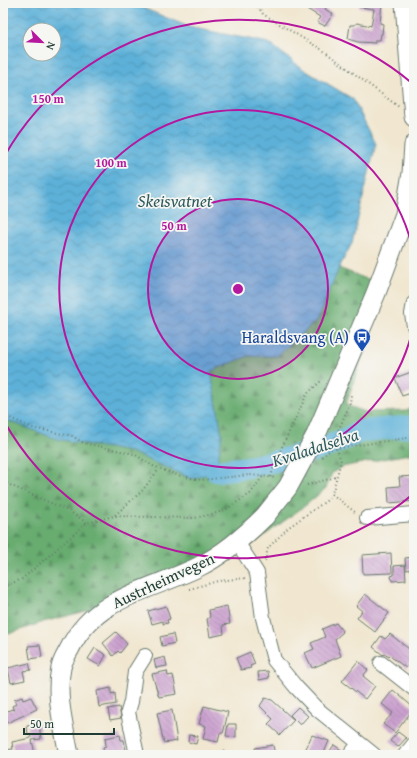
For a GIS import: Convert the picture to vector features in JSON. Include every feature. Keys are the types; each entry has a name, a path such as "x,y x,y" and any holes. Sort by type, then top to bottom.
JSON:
{"main road":[{"path":"405,3 408,114"},
{"name":"Austrheimvegen","path":"69,755 58,692 61,666 76,636 98,611 134,591 200,566 237,542 265,516 288,487 316,435 376,293 406,214 412,173 414,145"}],"street":[{"path":"414,303 412,314 414,326"},
{"path":"367,518 414,514"},
{"path":"237,542 257,573 263,618 274,660 296,687 317,709 358,744 374,755"},
{"path":"137,755 128,712 131,702 135,672 145,656"},
{"path":"381,663 414,689"},
{"path":"350,755 358,744"},
{"path":"405,755 414,744"}],"path":[{"path":"256,3 263,14 324,51 408,114"},
{"path":"3,415 33,428 72,436 84,443 134,454 159,468 201,480 243,476 272,477 275,462 307,394 324,378"},
{"path":"188,589 218,581 249,577 257,573 265,566 268,548 289,527 326,501 332,494 341,461 334,441 350,403 351,392"},
{"path":"321,458 331,449 414,437"},
{"path":"114,516 142,492 159,468"},
{"path":"3,587 22,579 87,523 114,516 194,518 214,514 225,510 250,494 263,476"},
{"path":"300,483 306,485 336,477"},
{"path":"3,482 69,511 87,523"},
{"path":"332,494 355,513 367,518"}],"green space":[{"path":"339,268 364,278 387,283 346,405 366,412 406,411 414,407 414,453 342,467 332,473 326,488 306,505 235,557 201,566 98,608 43,622 3,636 3,419 57,439 131,452 192,479 222,435 211,371 248,356 277,356 317,319"}],"water":[{"name":"Skeisvatnet","path":"3,3 131,3 189,27 269,43 303,69 353,99 376,144 352,243 339,268 317,320 277,356 248,356 211,371 222,435 216,471 192,479 131,452 57,439 3,419"}],"building":[{"path":"304,3 329,3 325,9 333,14 325,26 317,22 320,17 302,6"},
{"path":"359,3 382,3 380,23 383,24 382,34 380,40 375,40 375,43 358,42 348,39 350,25 357,23 371,26 374,9 359,7"},
{"path":"414,371 414,392 402,396 395,378"},
{"path":"414,476 414,501 389,503 388,487 400,486 399,477"},
{"path":"391,553 392,573 363,574 362,555"},
{"path":"414,557 414,569 406,570 405,558"},
{"path":"405,565 406,580 392,581 391,576 394,575 394,566"},
{"path":"365,594 389,613 375,632 357,618 362,611 356,606"},
{"path":"166,606 170,619 167,620 168,623 163,624 163,621 152,624 148,611"},
{"path":"227,606 230,624 223,625 224,634 210,637 207,619 210,617 209,610"},
{"path":"336,623 343,632 335,639 341,656 312,668 305,653 314,649 311,643 325,637 322,629"},
{"path":"116,632 127,644 120,653 118,651 113,656 103,643"},
{"path":"173,634 175,643 162,646 160,637"},
{"path":"390,634 414,653 414,658 406,668 390,656 383,655 373,647 381,636 385,639"},
{"path":"40,645 42,657 30,659 28,646"},
{"path":"95,648 106,655 100,666 88,659"},
{"path":"250,652 255,664 250,666 251,668 241,670 236,658"},
{"path":"165,657 167,666 156,668 154,660"},
{"path":"358,661 368,670 363,676 375,686 365,699 342,681"},
{"path":"29,663 31,670 23,671 25,680 11,683 8,668"},
{"path":"167,671 168,676 173,675 177,694 159,697 152,674"},
{"path":"268,671 269,678 259,680 258,672"},
{"path":"111,688 111,694 115,693 116,704 99,707 97,691"},
{"path":"393,690 414,708 395,733 383,724 393,713 382,704"},
{"path":"22,697 23,700 31,697 37,709 7,723 3,713 12,709 14,711 12,706 16,704 14,700"},
{"path":"265,698 272,700 294,720 280,735 268,724 273,719 260,706"},
{"path":"204,706 228,712 223,733 220,733 218,742 203,739 206,726 199,724"},
{"path":"119,707 121,718 110,720 108,709"},
{"path":"298,707 308,716 300,725 290,715"},
{"path":"172,710 177,741 164,743 157,713"},
{"path":"39,724 41,739 32,740 35,755 6,755 5,750 13,749 12,742 31,738 30,734 28,735 27,726"},
{"path":"228,724 236,724 236,737 226,736"},
{"path":"398,732 406,738 398,747 390,741"},
{"path":"120,735 121,740 124,740 126,751 104,755 103,747 106,746 105,738"},
{"path":"189,735 198,736 196,744 188,742"},
{"path":"312,735 329,741 323,755 303,755"},
{"path":"273,745 275,755 256,755 255,748"},
{"path":"334,745 343,751 340,755 327,755"},
{"path":"224,751 225,755 206,755 206,754"}],"waterway":[{"name":"Kvaladalselva","path":"216,471 249,467 293,457 329,446 362,431 414,426"}],"place":[{"name":"Haraldsvang (A)","path":"362,352"}]}
